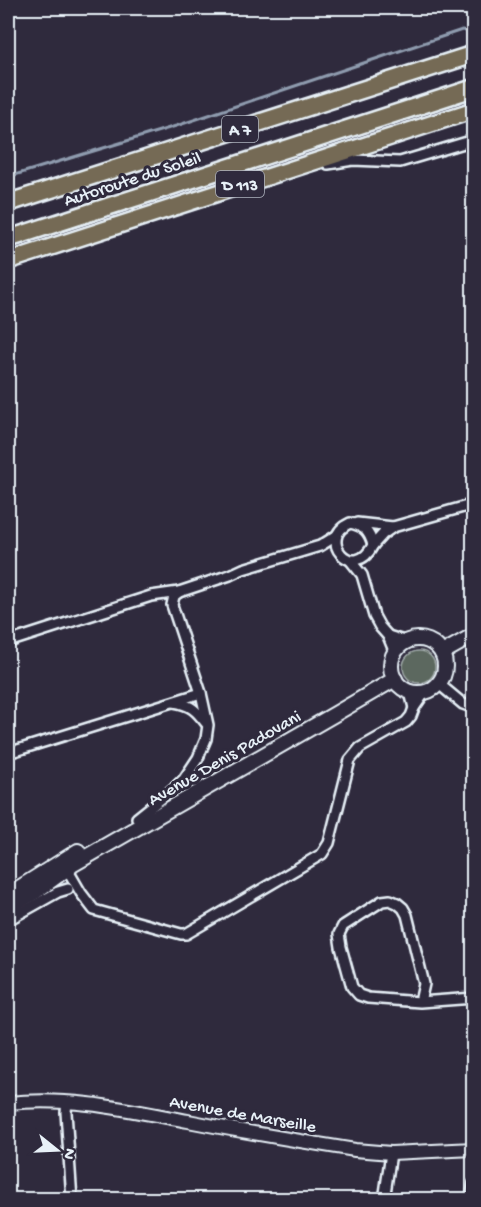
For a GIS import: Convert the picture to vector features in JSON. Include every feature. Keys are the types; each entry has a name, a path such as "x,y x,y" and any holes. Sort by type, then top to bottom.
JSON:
{"highway":[{"name":"Autoroute du Soleil","path":"8,203 474,54"},
{"name":"Autoroute du Soleil","path":"8,239 474,88"}],"main road":[{"name":"D 113","path":"8,261 474,110"},
{"path":"442,653 474,634"},
{"path":"422,640 430,642 442,653 445,669 443,677 435,688 425,692 411,692 404,689 395,679 392,662 395,653 407,642 422,640"},
{"name":"Avenue Denis Padovani","path":"8,908 72,865 395,679"},
{"name":"Avenue Denis Padovani","path":"8,895 137,818"},
{"name":"Avenue Denis Padovani","path":"37,877 72,865"}],"street":[{"path":"190,201 338,162 370,160 399,162 474,140"},
{"path":"320,546 338,552 350,560 357,560 364,557 383,534 393,527 474,504"},
{"path":"8,642 151,596 179,592 243,569 320,546 350,523 393,527"},
{"path":"350,523 364,528 370,537 371,549 362,576"},
{"path":"336,536 338,552"},
{"path":"350,560 362,576 374,616 388,636 395,653"},
{"path":"137,818 184,779 198,758 206,739 208,725 201,693 172,605 174,596 179,592"},
{"path":"388,636 407,642"},
{"path":"439,684 463,704 474,708"},
{"path":"411,692 414,708"},
{"path":"72,865 70,874 81,893 98,911 186,934 322,854 329,843 351,760 360,748 406,722 425,692"},
{"path":"8,753 201,693"},
{"path":"173,702 188,705 208,725"},
{"path":"35,892 48,887 57,887 81,893"},
{"path":"8,920 58,892 68,889"},
{"path":"420,1002 424,984 403,908 390,900 382,901 343,926 339,934 341,947 352,987 359,995 368,998 420,1002 474,998"},
{"name":"Avenue de Marseille","path":"8,1104 41,1101 67,1102 132,1110 355,1150 391,1153 474,1149"},
{"path":"67,1102 72,1200"},
{"path":"384,1200 391,1153"},
{"path":"471,1200 474,1183"}],"shaded area":[{"path":"419,651 431,655 435,667 431,679 419,683 407,679 403,667 407,655"}],"waterway":[{"path":"8,177 176,126 462,30 469,32 474,29"}]}
